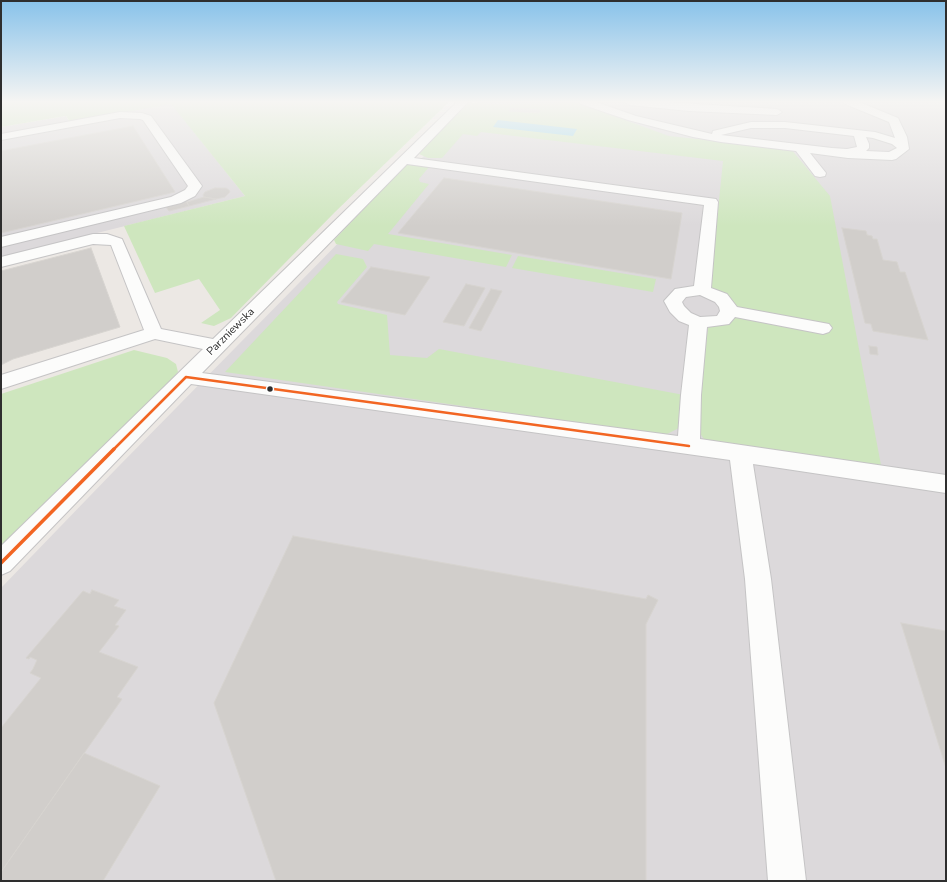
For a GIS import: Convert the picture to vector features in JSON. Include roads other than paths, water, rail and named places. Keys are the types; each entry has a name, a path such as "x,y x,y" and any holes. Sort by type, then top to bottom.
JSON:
{"street":[{"path":"1,242 176,200 190,193 195,186 165,143"},
{"name":"Parzniewska","path":"1,562 421,143"},
{"path":"763,143 871,156 887,156 900,152 903,149 902,146 896,143"},
{"path":"832,152 847,153 860,151 863,148 863,143"},
{"path":"800,148 820,173"},
{"path":"406,158 444,161"},
{"path":"406,158 711,202 702,290"},
{"path":"1,262 93,239 108,239 117,242 154,333"},
{"path":"702,290 721,298 728,306 729,311 728,315 723,320 698,322 685,317 676,308 673,301 681,293 702,290"},
{"path":"729,311 823,328"},
{"path":"689,446 691,394 698,322"},
{"path":"1,382 154,333 216,346"},
{"path":"186,377 740,453 946,484"},
{"path":"740,453 758,579 786,881"}]}
